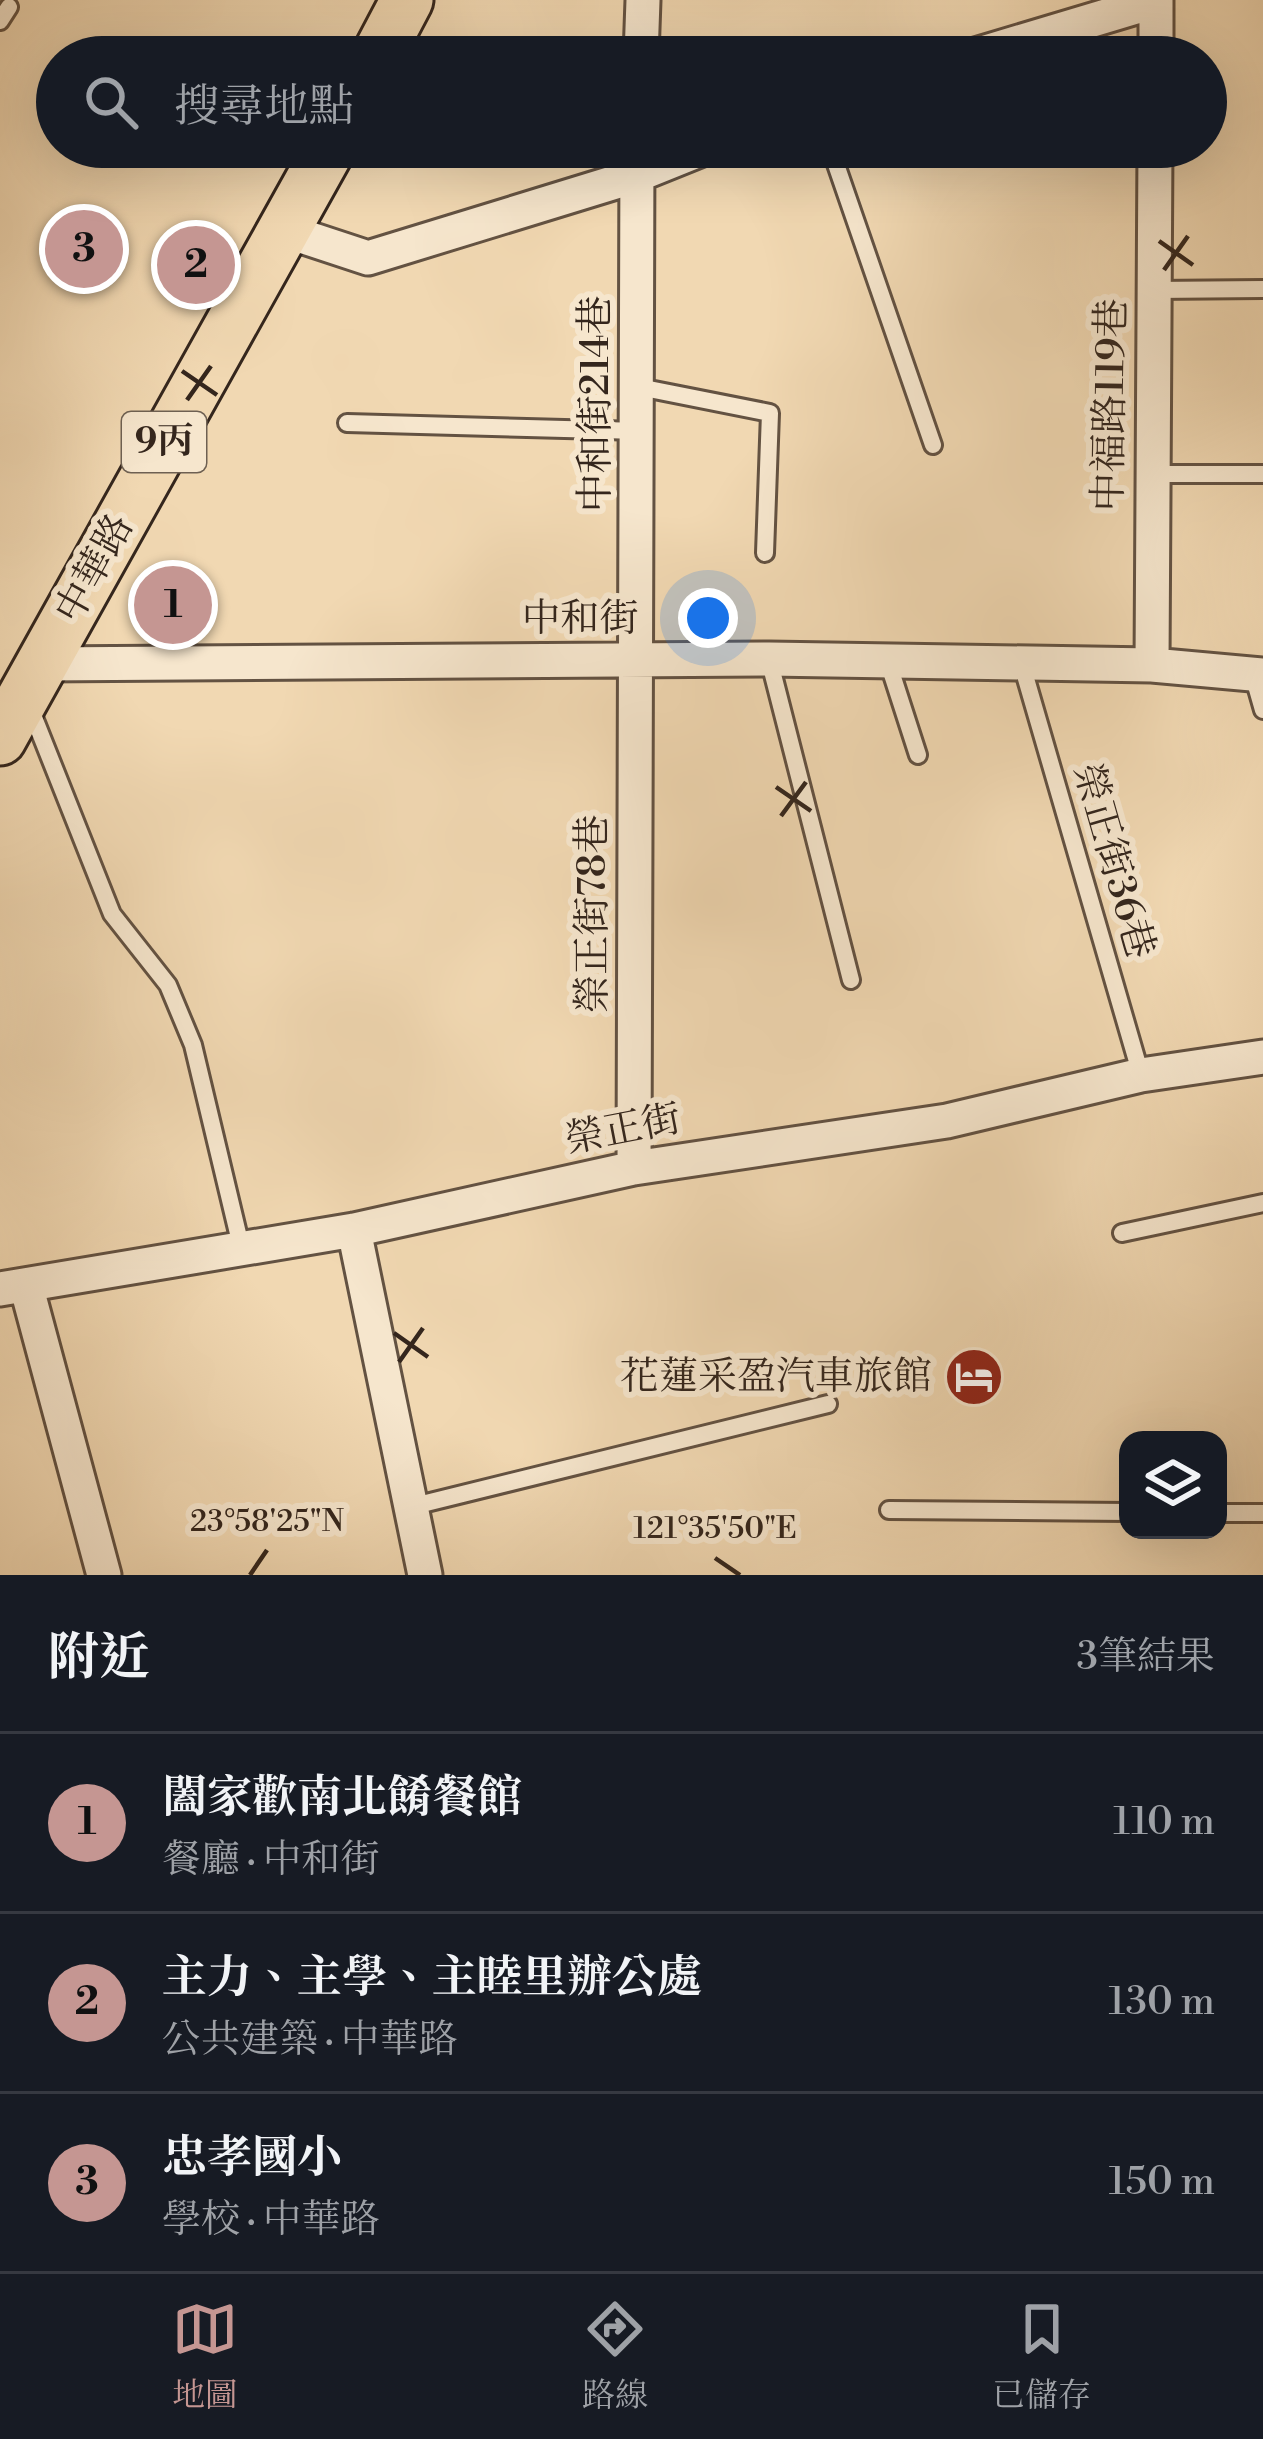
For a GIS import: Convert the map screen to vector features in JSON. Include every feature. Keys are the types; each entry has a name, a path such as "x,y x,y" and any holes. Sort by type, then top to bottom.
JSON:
{"main road":[{"path":"388,36 407,0"},
{"name":"中華路","path":"0,740 245,292 286,231 319,168"}],"street":[{"path":"642,36 643,0"},
{"path":"1038,36 1156,0 1156,36"},
{"path":"286,231 368,258 619,168"},
{"name":"中和街214巷","path":"636,168 640,431 636,661"},
{"name":"中福路119巷","path":"1152,664 1155,168"},
{"name":"中和街","path":"33,679 769,659 1152,664 1258,675"},
{"name":"榮正街78巷","path":"634,1168 636,661"},
{"name":"榮正街","path":"13,1287 354,1230 634,1168 946,1121 1141,1075 1263,1057"},
{"path":"354,1230 425,1575"},
{"path":"13,1287 104,1575"}],"lane":[{"path":"837,168 933,446"},
{"path":"1154,290 1263,289"},
{"path":"639,387 770,413 765,554"},
{"path":"347,423 640,431"},
{"path":"1152,474 1263,474"},
{"path":"769,659 851,980"},
{"path":"888,662 918,755"},
{"name":"榮正街36巷","path":"1022,665 1141,1075"},
{"path":"1258,675 1263,710"},
{"path":"33,679 112,914 168,986 193,1045 242,1246"},
{"path":"1122,1233 1263,1203"},
{"path":"414,1505 828,1404"},
{"path":"889,1510 1119,1512"},
{"path":"1227,1513 1263,1513"}],"place":[{"name":"忠孝國小","path":"84,249"},
{"name":"主力、主學、主睦里辦公處","path":"196,265"},
{"name":"闔家歡南北餚餐館","path":"173,605"},
{"name":"花蓮采盈汽車旅館","path":"974,1377"}]}
